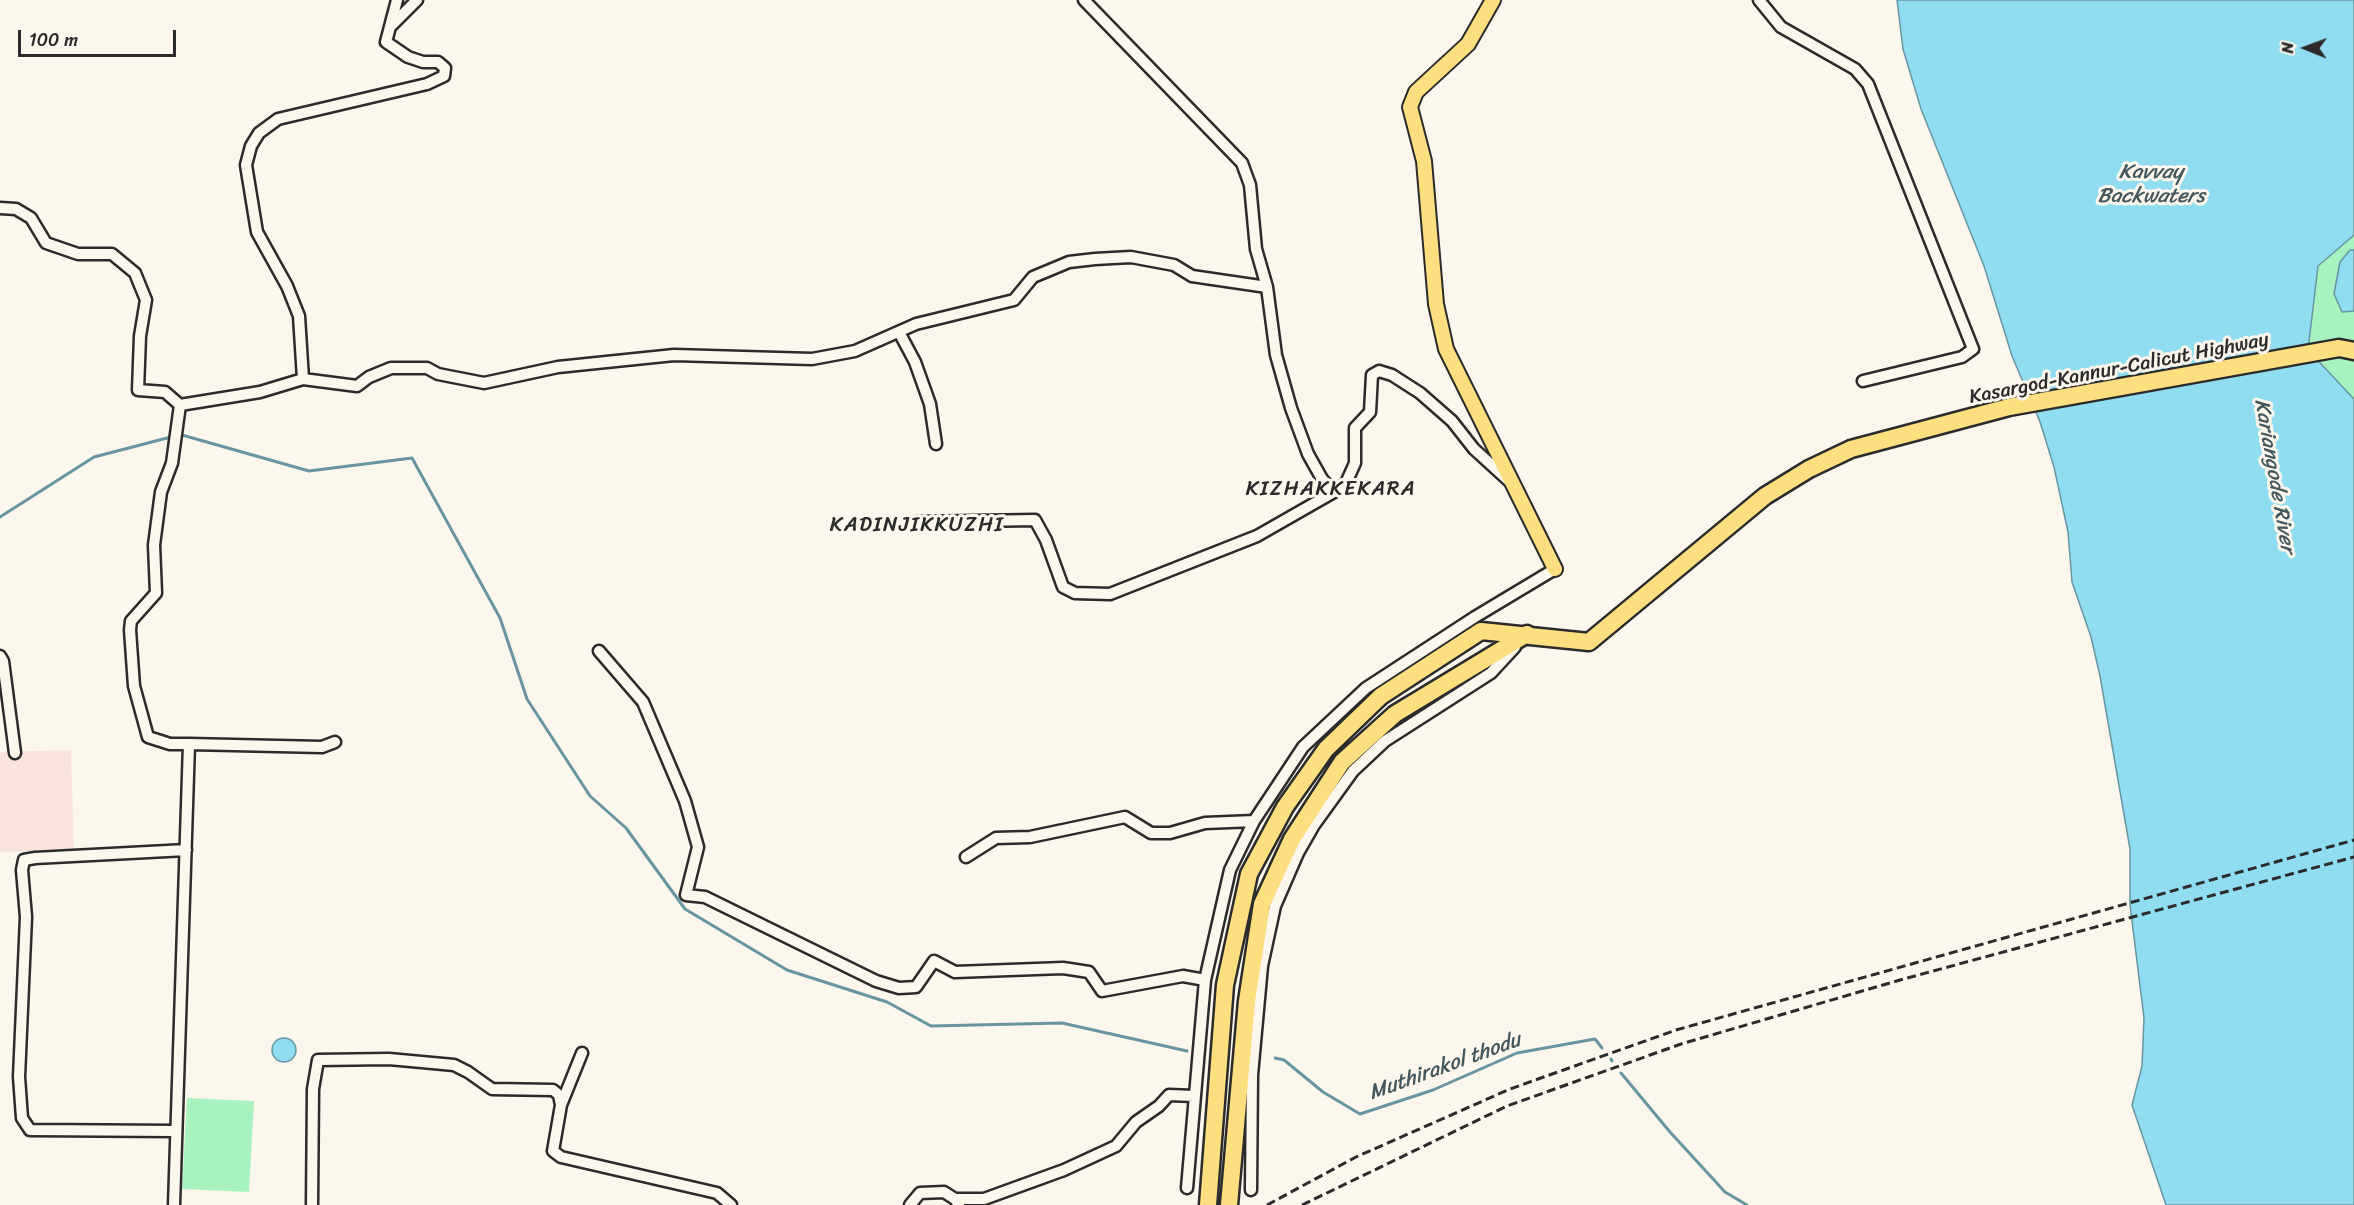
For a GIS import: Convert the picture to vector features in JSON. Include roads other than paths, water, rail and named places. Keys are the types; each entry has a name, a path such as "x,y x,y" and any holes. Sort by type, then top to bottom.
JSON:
{"highway":[{"name":"Kasargod-Kannur-Calicut Highway","path":"1208,1205 1227,974 1249,874 1285,807 1326,748 1381,696 1481,630 1527,634 1558,641 1589,642 1765,496 1809,469 1851,450 2008,407 2347,350"},
{"path":"1229,1205 1247,1001 1262,904 1292,839 1342,762 1395,714 1527,634"}],"main road":[{"path":"1493,0 1468,44 1416,92 1410,107 1424,161 1436,303 1446,349 1555,570"}],"street":[{"path":"392,25 397,0"},
{"path":"303,379 298,316 287,286 256,232 246,165 251,146 259,134 278,119 427,84 444,76 446,68 438,62 423,62 408,57 386,42 387,33 392,25 417,0"},
{"path":"1084,0 1242,163 1250,185 1256,249 1267,287 1276,356 1291,408 1308,454 1322,479 1334,492"},
{"path":"1759,0 1781,27 1855,69 1868,84 1973,349 1962,357 1863,381"},
{"path":"0,208 16,209 31,218 46,243 78,254 112,255 135,273 146,300 140,336 138,390 165,392 180,405"},
{"path":"180,405 260,392 303,379 357,386 369,377 390,368 427,369 438,374 484,383 558,367 674,355 812,359 855,351 916,324 1014,300 1034,278 1069,262 1131,257 1174,265 1192,276 1267,287"},
{"path":"899,332 915,362 930,404 936,444"},
{"path":"917,522 1035,520 1047,540 1063,587 1075,593 1110,594 1257,536 1346,483 1355,463 1355,428 1370,412 1372,375 1379,371 1392,375 1420,393 1452,421 1474,449 1511,483"},
{"path":"180,405 172,463 161,492 154,544 156,593 131,621 130,630 134,686 148,737 170,744 322,747 335,742"},
{"path":"1187,1188 1205,980 1230,870 1254,821 1303,747 1366,688 1555,570"},
{"path":"1251,1190 1252,1075 1262,966 1275,906 1298,853 1314,825 1353,771 1385,741 1491,673 1527,634"},
{"path":"599,651 643,702 685,801 698,847 686,895 705,897 876,981 899,988 916,987 934,962 956,972 1063,968 1089,972 1102,992 1183,976 1205,980"},
{"path":"0,656 3,661 15,753"},
{"path":"174,1205 189,744"},
{"path":"966,857 996,838 1030,837 1125,817 1151,833 1170,833 1205,823 1254,821"},
{"path":"175,1131 30,1130 22,1118 19,1077 26,917 22,870 24,860 35,858 186,850"},
{"path":"582,1053 561,1105 553,1151 561,1157 717,1193 731,1205"},
{"path":"312,1205 313,1089 318,1060 389,1059 454,1065 492,1089 553,1090 559,1095 561,1105"},
{"path":"910,1205 920,1193 944,1192 961,1202 984,1199 1064,1170 1116,1146 1136,1122 1159,1107 1169,1095 1194,1096"}],"water":[{"name":"Kavvay Backwaters","path":"1897,0 2354,0 2354,235 2318,266 2308,350 2354,399 2354,1205 2166,1205 2132,1105 2142,1066 2144,1018 2130,905 2130,849 2100,676 2091,637 2072,582 2068,532 2054,467 2040,422 2012,356 1984,266 1921,109 1903,49"},
{"path":"2350,250 2354,250 2354,311 2342,312 2334,294 2340,262"},
{"path":"284,1038 293,1041 296,1050 293,1059 284,1062 275,1059 272,1050 275,1041"}],"waterway":[{"path":"182,435 309,471 412,458 500,618 527,699 590,796 626,828 685,909 787,970 887,1002 931,1026 1062,1023 1187,1051"},
{"path":"0,517 94,457 171,437"},
{"name":"Muthirakol thodu","path":"1275,1058 1284,1060 1323,1092 1360,1114 1433,1090 1517,1053 1595,1039 1602,1048"},
{"path":"1621,1073 1670,1132 1725,1192 1747,1205"}],"railway":[{"path":"1267,1205 1356,1157 1510,1089 1676,1030 2354,840"},
{"path":"1302,1205 1507,1106 1681,1044 1900,980 2354,857"}],"district":[{"name":"KIZHAKKEKARA","path":"1331,490"},
{"name":"KADINJIKKUZHI","path":"917,526"}],"water label":[{"name":"Kariangode River","path":"2274,476"}]}
